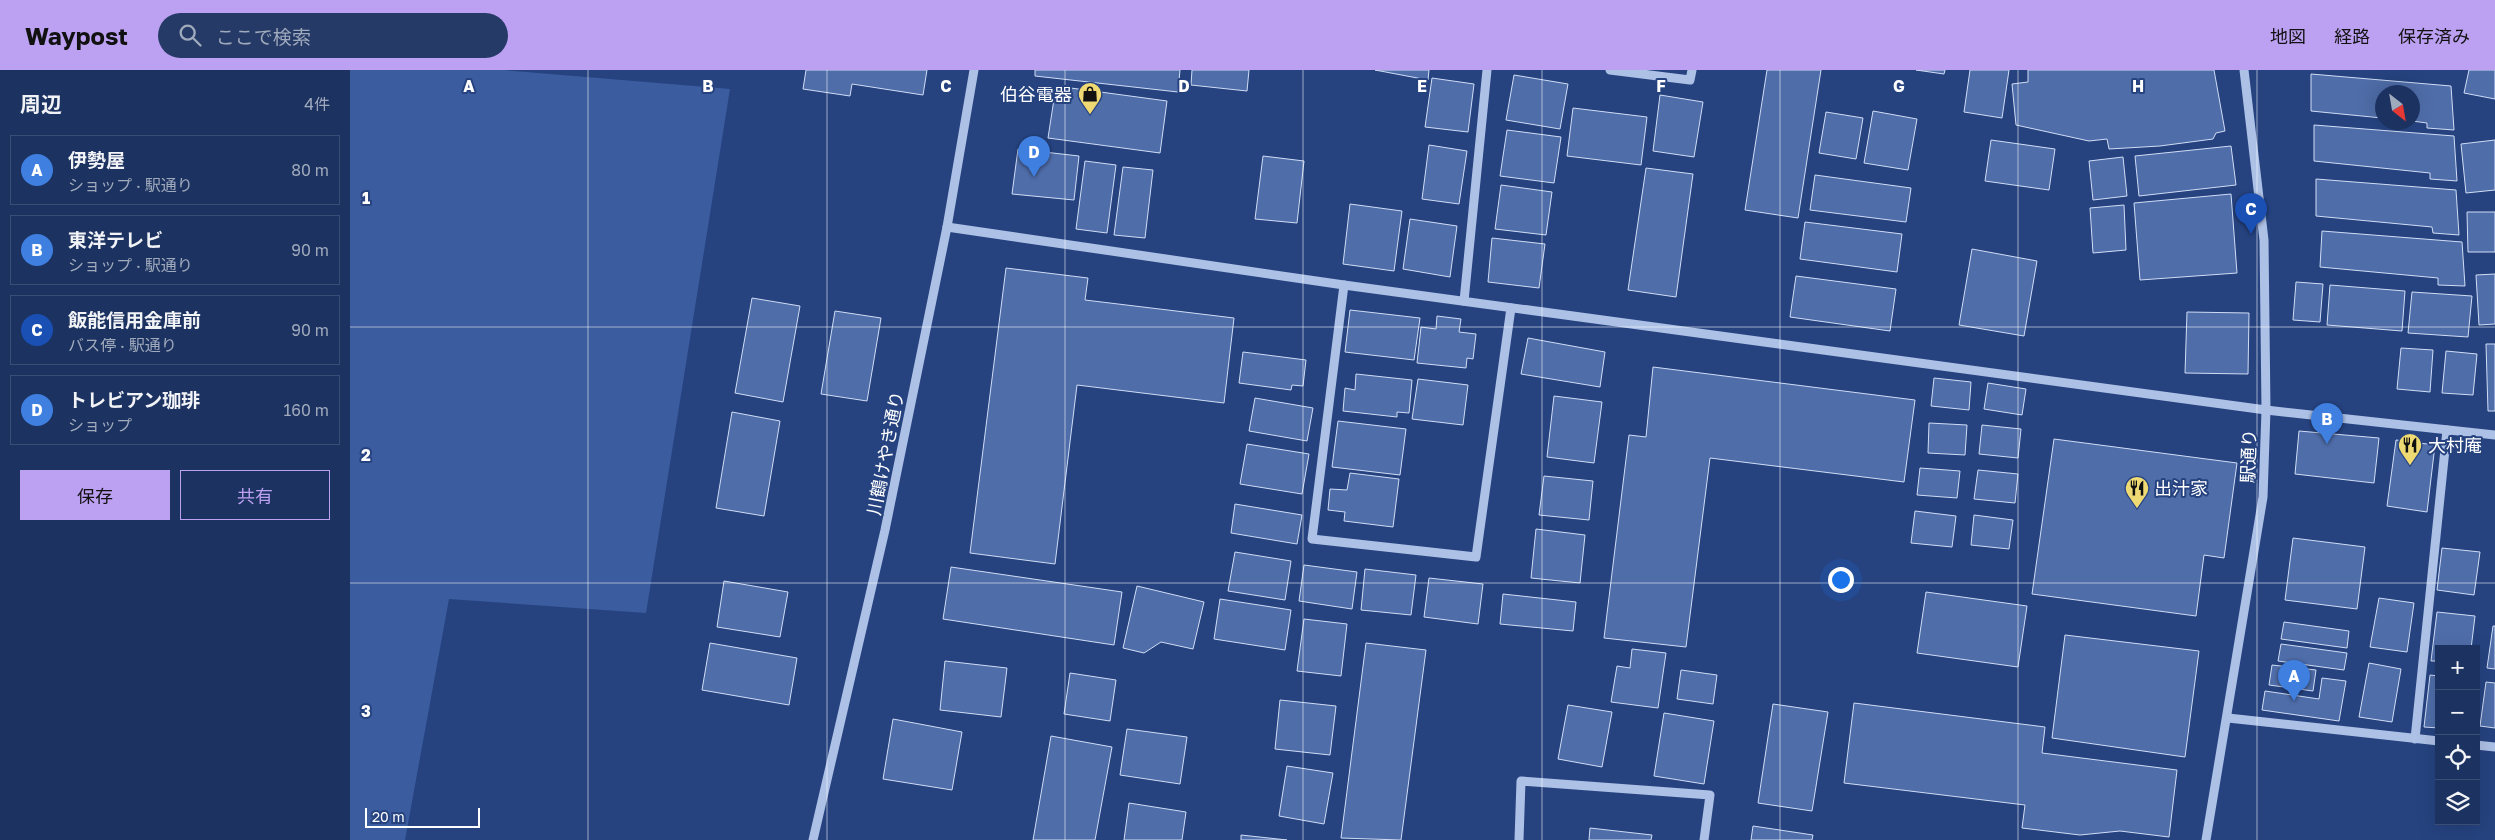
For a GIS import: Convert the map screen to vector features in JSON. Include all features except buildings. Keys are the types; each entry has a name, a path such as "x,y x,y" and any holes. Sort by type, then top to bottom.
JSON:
{"street":[{"name":"川鶴けやき通り","path":"813,840 886,530 947,227 974,70"},
{"path":"1464,301 1487,70"},
{"path":"1610,70 1690,80 1692,70"},
{"name":"駅通り","path":"2206,840 2228,718 2263,497 2266,410 2264,240 2244,70"},
{"path":"947,227 1344,285 2266,410 2495,434"},
{"path":"1344,285 1312,539 1476,557 1511,308"},
{"path":"2414,739 2447,430"},
{"path":"2228,718 2435,741"},
{"path":"2480,745 2495,747"},
{"path":"1519,840 1521,781 1710,795 1704,840"}],"shaded area":[{"path":"350,70 503,70 730,89 646,613 449,599 405,840 350,840"}],"place":[{"name":"伯谷電器","path":"1090,115"},
{"name":"トレビアン珈琲","path":"1034,177"},
{"name":"飯能信用金庫前","path":"2251,234"},
{"name":"東洋テレビ","path":"2327,444"},
{"name":"大村庵","path":"2410,466"},
{"name":"出汁家","path":"2137,509"},
{"name":"伊勢屋","path":"2294,701"}]}
